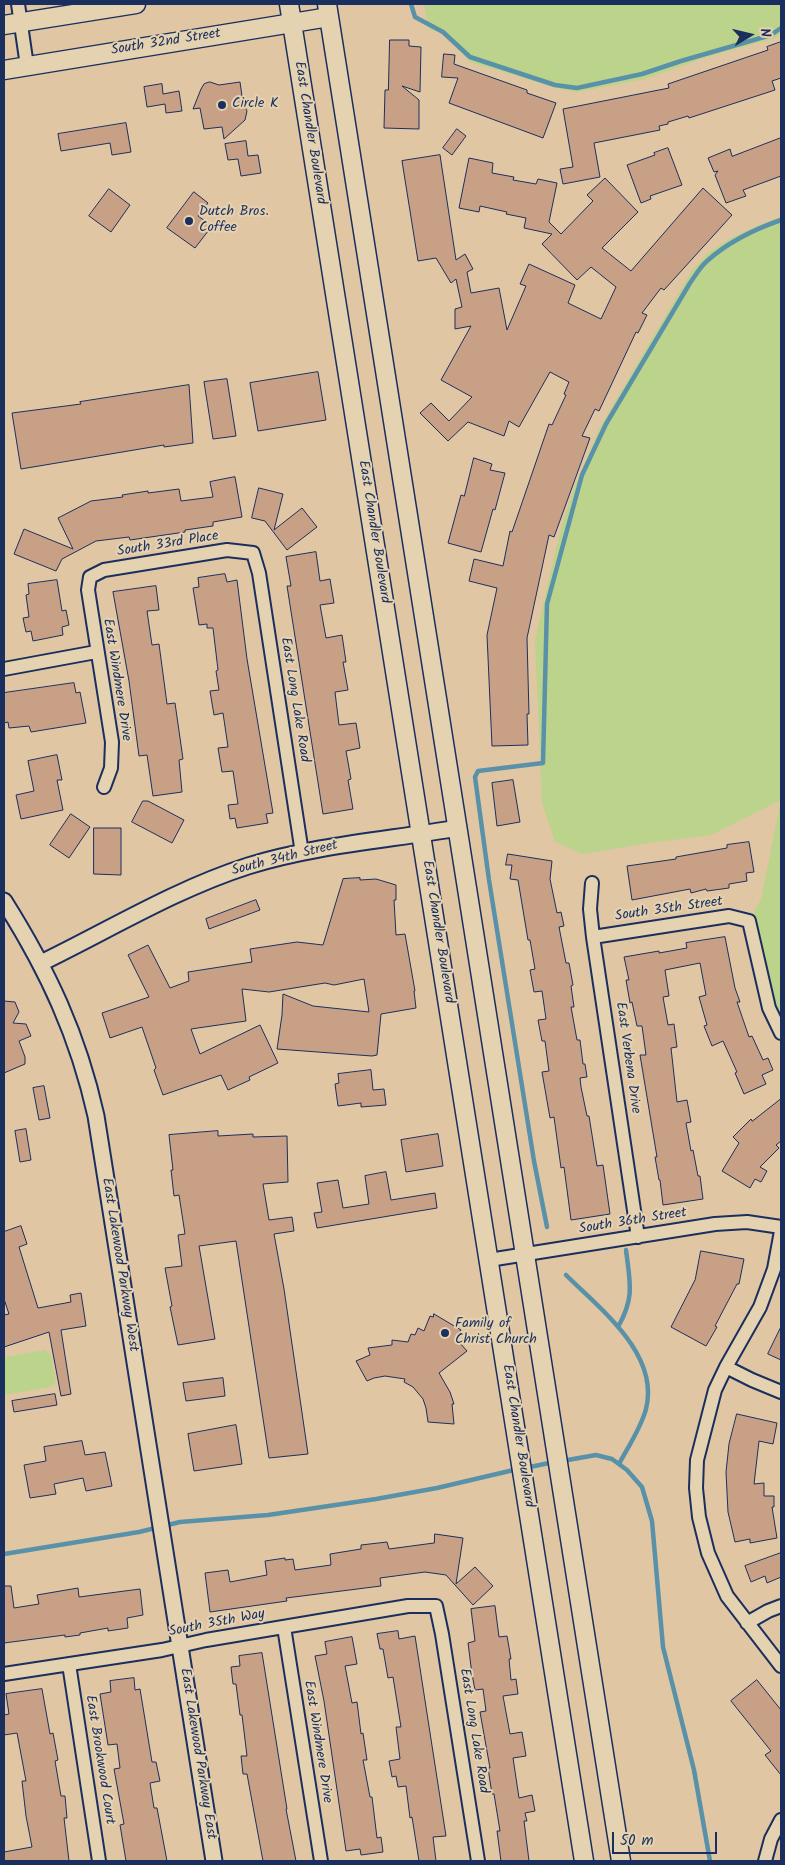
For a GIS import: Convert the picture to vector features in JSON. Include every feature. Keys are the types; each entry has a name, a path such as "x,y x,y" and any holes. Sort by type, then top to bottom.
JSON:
{"main road":[{"path":"12,24 136,4"},
{"name":"East Chandler Boulevard","path":"289,4 584,1861"},
{"path":"328,10 621,1861"},
{"name":"South 32nd Street","path":"4,70 292,23 328,10"}],"street":[{"path":"18,4 12,24 27,66"},
{"name":"South 33rd Place","path":"90,577 104,570 227,550 253,553"},
{"name":"East Long Lake Road","path":"253,553 259,573 302,853"},
{"name":"East Windmere Drive","path":"90,577 88,590 96,652 112,742 111,768 104,786"},
{"path":"4,669 96,652"},
{"name":"South 34th Street","path":"42,963 207,881 254,864 336,846 458,828"},
{"name":"East Verbena Drive","path":"592,884 590,909 593,937 638,1237"},
{"name":"East Lakewood Parkway West","path":"4,901 42,963 70,1027 94,1108 179,1646"},
{"name":"South 35th Street","path":"593,937 729,916 749,921 769,1008 781,1033"},
{"name":"South 36th Street","path":"489,1260 723,1224 747,1222 781,1227"},
{"path":"781,1231 774,1269 760,1307 726,1367 716,1390 698,1460 696,1488 699,1517 708,1552 726,1596 781,1666"},
{"path":"726,1367 781,1392"},
{"name":"South 35th Way","path":"4,1674 408,1606 436,1606"},
{"name":"East Long Lake Road","path":"436,1606 478,1861"},
{"path":"747,1623 781,1606"},
{"name":"East Windmere Drive","path":"284,1627 321,1861"},
{"name":"East Lakewood Parkway East","path":"179,1646 214,1861"},
{"name":"East Brookwood Court","path":"69,1664 99,1861"},
{"path":"765,1861 771,1839 781,1820"}],"green space":[{"path":"424,4 781,4 781,33 775,38 707,57 645,79 577,92 560,89 470,62 442,33 429,29"},
{"path":"781,217 781,800 711,835 583,854 555,842 542,803 535,641 562,525 573,491 599,429 691,272 707,254 725,242 754,227"},
{"path":"781,800 781,1033 749,921 761,899"},
{"path":"45,1350 51,1355 56,1382 51,1387 4,1395 4,1357"}],"building":[{"path":"390,40 409,40 409,46 421,47 420,92 402,86 419,100 419,129 384,128 385,90 388,90"},
{"path":"781,42 781,78 772,81 775,90 689,118 688,116 668,122 668,124 659,126 660,130 594,143 600,177 563,184 560,169 573,167 563,109 669,88 668,84 768,50 767,47"},
{"path":"444,54 455,55 454,64 527,90 527,93 556,103 543,138 449,103 458,78 442,77"},
{"name":"Circle K","path":"210,82 219,85 240,82 243,103 247,111 245,120 224,139 222,127 204,129 200,108 193,109 204,84"},
{"path":"162,84 163,94 179,91 182,111 166,113 165,104 147,107 144,87"},
{"path":"126,123 131,152 112,155 110,143 61,151 58,134"},
{"path":"457,129 466,136 452,155 443,148"},
{"path":"781,138 781,176 743,190 746,196 726,203 715,175 718,171 714,172 708,158 730,149 732,156"},
{"name":"Circle K","path":"246,141 248,156 258,155 261,173 241,176 238,159 228,160 225,144"},
{"path":"668,148 682,185 650,196 651,199 641,203 627,165"},
{"path":"440,155 456,260 465,254 473,269 467,272 471,293 499,288 507,330 526,286 520,284 529,264 575,285 568,303 601,319 616,287 591,267 577,280 542,244 552,234 524,228 526,218 480,206 479,212 459,208 469,158 493,163 492,173 514,177 513,180 536,184 538,179 557,183 549,222 561,234 593,201 587,195 605,178 638,212 602,248 631,271 703,188 732,215 664,290 661,288 642,313 647,315 638,333 636,332 599,411 595,409 582,436 590,438 554,537 549,535 527,638 528,745 492,746 487,635 497,588 469,581 474,559 503,566 510,531 512,532 549,424 552,425 566,395 564,394 569,382 550,372 519,427 509,421 504,436 468,422 448,441 420,413 431,403 449,421 472,397 441,380 471,326 455,329 455,309 462,307 456,279 451,283 436,258 418,261 402,161"},
{"path":"109,189 130,205 111,232 89,216"},
{"name":"Dutch Bros. Coffee","path":"194,192 208,203 198,216 212,226 195,248 167,228"},
{"path":"318,372 326,420 258,431 250,383"},
{"path":"227,379 236,436 213,439 204,382"},
{"path":"189,385 193,443 164,447 164,445 21,469 12,413 81,404 80,402"},
{"path":"474,458 492,464 490,470 505,473 481,552 448,543 461,495 464,496"},
{"path":"235,477 242,517 213,522 213,526 185,530 185,532 130,540 129,537 96,541 62,559 56,571 14,554 24,529 73,549 58,518 91,501 123,497 122,495 148,491 148,493 179,489 181,501 213,497 210,482"},
{"path":"259,488 283,494 274,530 302,508 317,527 287,550 265,521 252,518"},
{"path":"316,552 320,581 330,579 334,603 320,605 326,638 342,635 346,662 343,662 348,690 335,692 339,725 356,723 360,748 346,751 351,779 348,780 353,809 323,814 287,586 291,586 286,557"},
{"path":"225,574 227,582 237,580 247,659 273,813 266,814 268,823 237,828 235,818 230,819 228,805 238,804 233,771 222,772 218,748 228,747 223,713 214,715 210,691 219,690 213,628 207,628 207,624 199,625 193,588 199,587 198,578"},
{"path":"57,580 62,611 66,610 69,625 62,627 63,635 33,641 31,631 26,632 23,618 29,617 26,595 29,594 28,584"},
{"path":"156,586 159,610 147,611 152,645 159,644 167,704 175,703 183,759 179,760 182,792 153,796 147,755 139,756 129,681 113,592"},
{"path":"74,683 76,693 80,692 86,723 31,732 29,726 9,728 8,722 4,723 4,693"},
{"path":"57,755 62,780 57,780 63,810 21,819 16,795 34,791 28,761"},
{"path":"513,780 520,822 497,826 492,783"},
{"path":"143,801 148,801 184,820 172,843 132,822"},
{"path":"71,814 90,827 69,858 50,845"},
{"path":"94,828 121,828 121,875 94,874"},
{"path":"749,842 754,872 746,873 747,881 729,884 729,888 707,891 706,889 691,893 690,889 632,900 627,866 676,859 676,857 727,848 727,845"},
{"path":"508,854 552,861 550,879 557,913 561,912 564,926 559,927 566,963 569,963 573,985 571,986 574,1007 571,1007 577,1040 580,1040 583,1064 585,1064 587,1077 580,1078 581,1087 587,1116 589,1116 597,1166 603,1165 610,1214 571,1220 564,1167 561,1168 554,1117 550,1118 542,1072 549,1071 545,1041 542,1041 538,1020 546,1019 542,991 534,992 530,970 535,969 530,940 528,940 518,880 510,879 512,865 506,865"},
{"path":"360,878 360,880 376,879 396,885 396,900 394,900 396,935 405,934 415,991 416,1008 381,1014 377,1055 277,1049 283,994 313,1006 369,1012 364,979 334,985 325,983 269,992 242,989 246,1021 191,1029 200,1054 260,1025 278,1063 249,1077 250,1080 228,1090 221,1075 163,1095 142,1027 110,1038 102,1013 149,997 128,955 148,945 170,988 189,981 188,972 252,962 250,949 297,942 323,945 343,879"},
{"path":"256,900 260,910 209,929 206,919"},
{"path":"725,937 735,988 740,1002 737,1002 749,1037 752,1036 763,1060 768,1058 773,1070 762,1075 766,1084 744,1094 735,1073 737,1072 723,1041 712,1046 704,1026 707,1025 699,997 706,995 700,963 665,970 669,996 663,997 668,1025 674,1024 677,1047 671,1048 677,1102 687,1100 691,1122 686,1123 691,1151 693,1150 698,1176 700,1176 703,1199 663,1205 640,1055 646,1055 642,1026 637,1026 632,1002 630,1003 626,980 629,980 624,957 687,948 686,943"},
{"path":"4,1001 15,1002 19,1012 13,1023 26,1024 31,1036 19,1041 25,1057 25,1064 4,1073"},
{"path":"371,1070 373,1090 384,1089 386,1105 361,1107 361,1103 338,1106 335,1084 339,1083 338,1074"},
{"path":"44,1086 50,1118 39,1120 33,1088"},
{"path":"781,1099 781,1141 776,1145 779,1148 760,1167 767,1171 761,1182 755,1179 750,1188 722,1171 739,1143 733,1137 751,1119 752,1121"},
{"path":"26,1129 31,1160 20,1162 15,1131"},
{"path":"218,1131 218,1136 253,1134 253,1137 287,1136 288,1182 263,1184 269,1220 292,1217 294,1231 274,1234 308,1454 269,1458 236,1241 199,1246 215,1339 178,1345 170,1307 172,1306 165,1268 182,1266 178,1235 185,1234 179,1195 174,1196 169,1135"},
{"path":"438,1134 443,1166 406,1172 401,1140"},
{"path":"386,1172 391,1200 435,1193 437,1208 317,1228 314,1213 322,1212 317,1183 338,1180 343,1208 369,1204 365,1176"},
{"path":"21,1226 27,1244 19,1247 38,1308 71,1302 70,1295 81,1293 86,1326 61,1330 71,1394 61,1396 49,1332 4,1347 4,1315 9,1314 4,1299 4,1232"},
{"path":"701,1251 744,1259 739,1284 737,1284 706,1346 671,1327 695,1280"},
{"path":"434,1314 461,1330 458,1334 460,1335 458,1338 459,1342 467,1351 439,1373 450,1392 454,1404 452,1404 454,1424 428,1422 423,1399 413,1387 404,1382 405,1379 385,1376 367,1381 356,1361 370,1355 368,1348 392,1345 392,1340 408,1342 411,1334 415,1335 418,1328 424,1331 430,1316 433,1317"},
{"path":"781,1327 781,1360 768,1354"},
{"path":"223,1378 225,1396 186,1401 183,1383"},
{"path":"55,1394 57,1405 14,1412 12,1401"},
{"path":"737,1414 777,1423 773,1444 759,1441 754,1484 764,1483 764,1496 774,1496 774,1507 772,1507 777,1538 750,1543 750,1539 735,1542 728,1512 726,1472 729,1444"},
{"path":"236,1425 242,1464 194,1471 188,1434"},
{"path":"82,1441 85,1455 105,1452 112,1486 86,1491 83,1478 54,1484 56,1494 30,1498 24,1465 46,1461 44,1447"},
{"path":"435,1534 463,1538 456,1584 475,1567 493,1586 473,1605 446,1575 425,1572 380,1578 381,1586 286,1598 287,1601 210,1612 205,1573 228,1570 230,1582 267,1575 265,1561 285,1558 285,1560 293,1559 295,1570 331,1565 330,1554 361,1549 361,1545 387,1542 389,1549 434,1543"},
{"path":"781,1553 781,1577 767,1583 765,1576 751,1582 745,1566"},
{"path":"4,1586 11,1586 14,1608 39,1604 37,1595 78,1588 79,1597 140,1589 143,1615 127,1618 128,1628 108,1631 108,1628 80,1633 80,1635 65,1637 65,1635 4,1643"},
{"path":"495,1606 499,1637 507,1636 511,1659 509,1659 511,1680 516,1679 518,1694 503,1696 510,1734 522,1732 526,1756 513,1758 519,1798 532,1795 535,1811 525,1813 527,1821 524,1821 529,1861 501,1861 497,1831 500,1831 494,1794 492,1794 488,1768 490,1768 480,1712 486,1711 483,1689 475,1690 472,1674 468,1643 475,1641 471,1609"},
{"path":"398,1631 399,1639 415,1636 446,1836 433,1837 436,1861 419,1861 412,1817 410,1818 406,1786 398,1787 396,1776 392,1777 389,1761 400,1759 396,1727 401,1727 393,1677 388,1678 383,1649 380,1649 377,1634"},
{"path":"352,1637 357,1664 345,1666 352,1703 357,1702 367,1760 363,1760 370,1797 372,1797 377,1838 381,1837 383,1852 361,1855 360,1849 346,1851 324,1701 315,1656 327,1654 325,1642"},
{"path":"262,1653 296,1861 263,1861 247,1774 243,1774 241,1756 247,1756 242,1715 240,1715 236,1684 233,1684 231,1667 240,1666 239,1656"},
{"path":"134,1678 135,1690 140,1689 152,1762 156,1762 160,1781 150,1783 154,1808 157,1808 167,1861 126,1861 120,1825 124,1824 114,1769 120,1768 117,1744 108,1745 100,1694 111,1692 110,1681"},
{"path":"757,1680 781,1710 781,1775 765,1755 771,1751 731,1701"},
{"path":"42,1689 50,1734 53,1733 58,1760 55,1761 61,1796 65,1796 67,1818 64,1818 69,1861 4,1861 4,1852 32,1847 22,1781 26,1781 17,1733 4,1735 4,1715 9,1714 6,1694"}],"waterway":[{"path":"411,4 415,17 443,32 470,57 555,85 577,88 642,74 771,35 781,28"},
{"path":"547,1227 534,1161 489,880 475,777 478,771 543,763 547,604 582,475 606,424 702,266 732,242 781,220"},
{"path":"618,1327 627,1307 630,1290 626,1250"},
{"path":"566,1275 624,1334 636,1351 644,1370 648,1389 646,1409 638,1430 619,1464"},
{"path":"562,1461 596,1455 612,1459 627,1470 642,1487 652,1521 663,1647 694,1770 710,1861"},
{"path":"525,1468 554,1462"},
{"path":"4,1554 139,1532 180,1522 268,1515 376,1499 437,1488 518,1469"}],"place":[{"name":"Circle K","path":"222,105"},
{"name":"Dutch Bros. Coffee","path":"189,221"},
{"name":"Family of Christ Church","path":"445,1333"}]}
